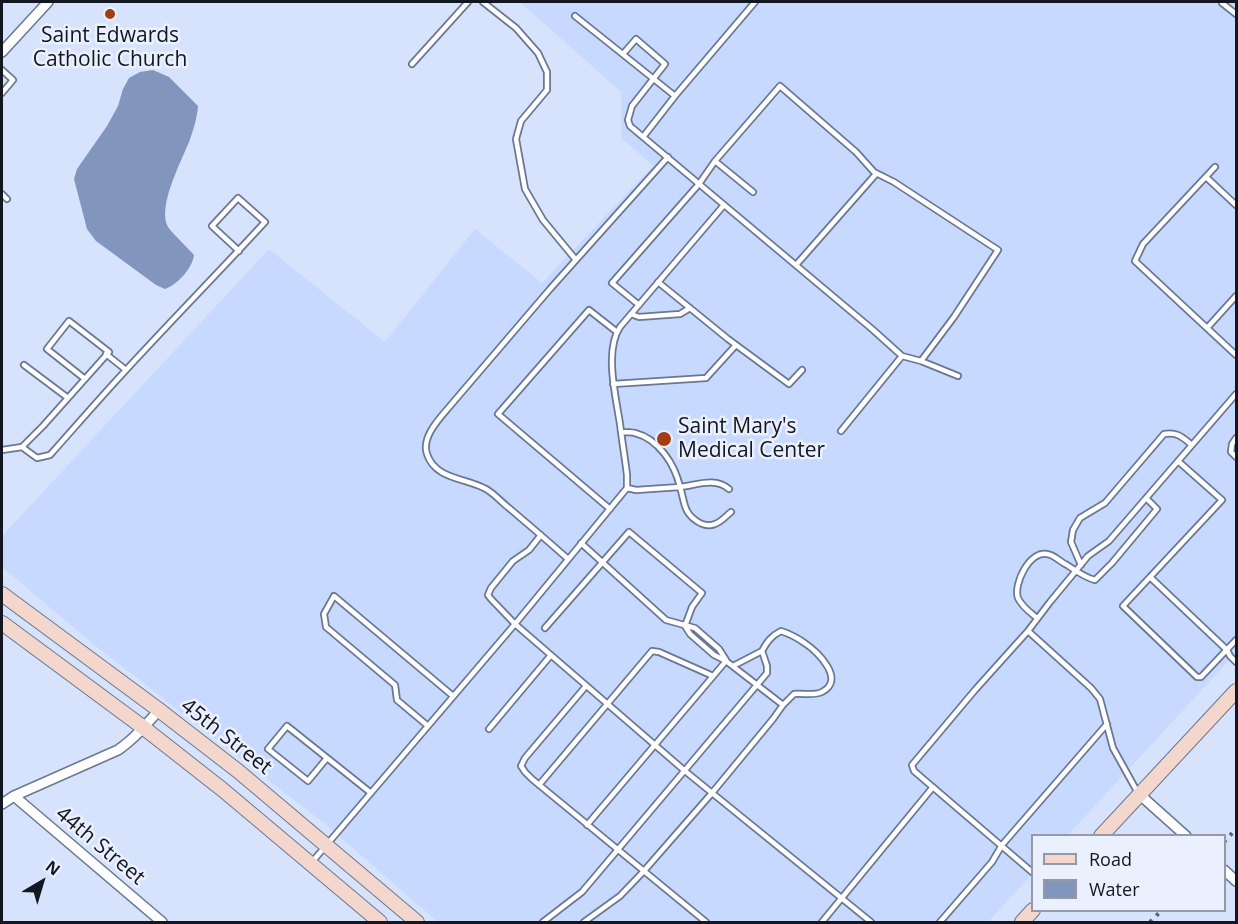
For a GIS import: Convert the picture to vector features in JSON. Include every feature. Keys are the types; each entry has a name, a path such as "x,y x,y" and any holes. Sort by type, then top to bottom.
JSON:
{"main road":[{"name":"45th Street","path":"2,594 238,771 417,922"},
{"name":"45th Street","path":"2,623 144,728 223,790 380,922"},
{"path":"1103,834 1236,691"}],"street":[{"path":"2,52 48,2"},
{"path":"2,804 14,796 118,750 144,728 159,710"},
{"path":"1139,794 1184,834"},
{"name":"44th Street","path":"14,796 162,922"}],"lane":[{"path":"411,64 468,2"},
{"path":"483,2 516,28 538,53 547,72 547,90 521,121 516,139 525,189 543,220 576,260"},
{"path":"643,137 755,2"},
{"path":"1222,2 1236,14"},
{"path":"575,16 675,96"},
{"path":"623,54 636,39 665,64 632,106 628,120 630,126 872,329 902,357 921,361 958,376"},
{"path":"2,70 13,80 2,93"},
{"path":"639,305 612,283 699,184 715,161 780,86 856,152 876,174 894,182 998,250 954,317 921,361"},
{"path":"568,559 485,488 442,472 427,454 426,445 428,437 443,414 668,157"},
{"path":"715,161 753,192"},
{"path":"1215,167 1143,244 1135,261 1236,355"},
{"path":"796,265 876,174"},
{"path":"1206,177 1236,205"},
{"path":"2,194 7,199"},
{"path":"22,447 37,458 50,455 126,370 239,251 265,222 238,198 212,226 239,251"},
{"path":"310,864 627,488 614,384 613,354 617,332 724,205"},
{"path":"658,282 789,384 802,370"},
{"path":"1208,327 1236,296"},
{"path":"631,314 639,317 680,314 690,308"},
{"path":"610,509 498,414 589,310 617,332"},
{"path":"2,450 22,447 43,426 85,379 106,354 109,352 69,321 47,349 85,379"},
{"path":"614,384 706,378 736,345"},
{"path":"106,354 126,370"},
{"path":"841,431 902,357"},
{"path":"24,364 68,398"},
{"path":"1031,871 933,788 914,771 912,765 1028,631 1088,556 1109,541 1236,394"},
{"path":"621,432 637,433 665,453 677,475 685,508 700,523 717,524 730,512"},
{"path":"1081,565 1071,542 1073,530 1080,518 1105,503 1164,434 1173,433 1181,436 1192,445"},
{"path":"1236,438 1231,452 1236,457"},
{"path":"1178,461 1222,500 1123,606 1197,676 1201,677 1236,640"},
{"path":"627,488 636,490 680,487 711,482 724,485 729,489"},
{"path":"1037,618 1018,599 1017,591 1021,573 1036,555 1045,553 1055,557 1089,579 1095,580 1157,509 1146,498"},
{"path":"545,628 629,532 702,593 692,607 686,626 690,634 714,655 726,660 783,705"},
{"path":"541,535 529,550 513,561 491,588 488,595 491,599 514,624 685,771 871,922"},
{"path":"581,543 666,620 686,626"},
{"path":"1150,577 1227,650 1236,662"},
{"path":"428,726 397,700 395,685 326,627 324,614 334,596 453,696"},
{"path":"584,922 621,896 712,793 794,694 821,693 831,682 832,675 818,653 805,642 781,631 769,639 762,651 733,666"},
{"path":"1028,631 1091,688 1100,699 1113,748 1139,794"},
{"path":"539,785 652,651 660,652 714,676"},
{"path":"543,922 582,892 767,673 762,651"},
{"path":"489,729 551,655"},
{"path":"587,825 726,660"},
{"path":"586,686 525,758 521,766 539,785 706,922"},
{"path":"940,922 992,861 1002,845 1107,724"},
{"path":"327,758 308,781 268,749 287,726 371,793"},
{"path":"822,922 933,788"}],"shaded area":[{"name":"Saint Mary's Medical Center","path":"520,2 1236,2 1236,653 1069,834 1031,834 1031,875 988,922 438,922 325,824 92,643 2,567 2,536 269,249 385,342 475,229 542,283 653,166 621,138 621,92"}],"water":[{"path":"153,70 169,77 198,106 189,142 171,185 165,218 168,227 194,255 184,275 175,284 165,289 156,285 96,241 87,229 74,179 77,169 118,106 129,78 140,72"}],"railway":[{"path":"1226,840 1236,829"},
{"path":"1150,922 1160,912"}],"place":[{"name":"Saint Edwards Catholic Church","path":"110,14"},
{"name":"Saint Mary's Medical Center","path":"664,439"}]}
